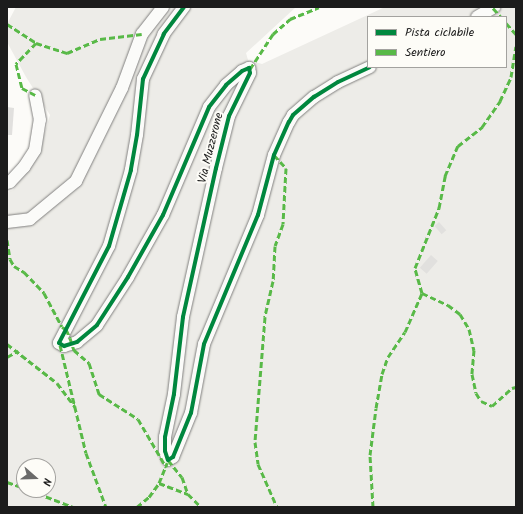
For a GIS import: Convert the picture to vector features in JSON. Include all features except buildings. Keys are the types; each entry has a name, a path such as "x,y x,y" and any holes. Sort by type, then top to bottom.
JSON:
{"street":[{"path":"7,222 30,219 76,181 122,88 142,34 163,7"},
{"name":"Via Muzzerone","path":"184,7 164,34 143,79 137,135 131,170 109,246 59,343 64,346 77,342 97,325 128,277 163,215 209,107 226,85 242,71 249,68 250,73 229,116 183,317 174,394 165,438 165,451 168,460 173,457 191,413 204,344 258,215 274,155 294,114 314,97 338,82 368,68"},
{"path":"480,16 494,7"},
{"path":"7,182 10,182 24,167 35,150 40,120 35,96"}],"shaded area":[{"path":"16,7 296,7 246,53 248,60 262,64 385,7 516,7 516,507 7,507 7,192 13,190 39,152 50,115 26,77 7,42 7,24"}],"marked path":[{"path":"250,69 273,34 290,19 319,7"},
{"path":"493,8 500,16"},
{"path":"7,24 36,43 16,64 22,88 35,95"},
{"path":"507,24 516,34"},
{"path":"36,43 67,53 100,39 142,34"},
{"path":"373,507 370,455 382,374 388,357 405,332 422,293 415,268 439,208 445,176 458,146 482,127 500,101 511,77 516,46"},
{"path":"274,155 286,168 283,224 275,246 273,281 265,317 255,442 258,464 277,507"},
{"path":"7,240 10,259 14,266 24,272 44,293 62,327 66,329 74,350 89,363 99,394 138,419 166,467"},
{"path":"422,293 448,305 460,314 469,329 474,350 472,374 476,393 481,401 492,406 512,388 516,387"},
{"path":"7,344 57,383 75,407"},
{"path":"60,345 86,453 106,507"},
{"path":"7,357 18,351"},
{"path":"168,460 182,477 188,494"},
{"path":"137,507 149,497 159,483 167,463"},
{"path":"7,482 16,485"},
{"path":"159,483 188,494 201,507"},
{"path":"50,498 73,507"}],"cycle path":[{"path":"184,7 164,34 143,79 137,135 131,170 109,246 59,343 64,346 77,342 97,325 128,277 163,215 209,107 226,85 242,71 249,68 250,73 229,116 183,317 174,394 165,437 165,451 168,460 173,457 191,413 204,344 258,215 274,155 289,122 293,115 314,97 338,82 368,68"}]}
